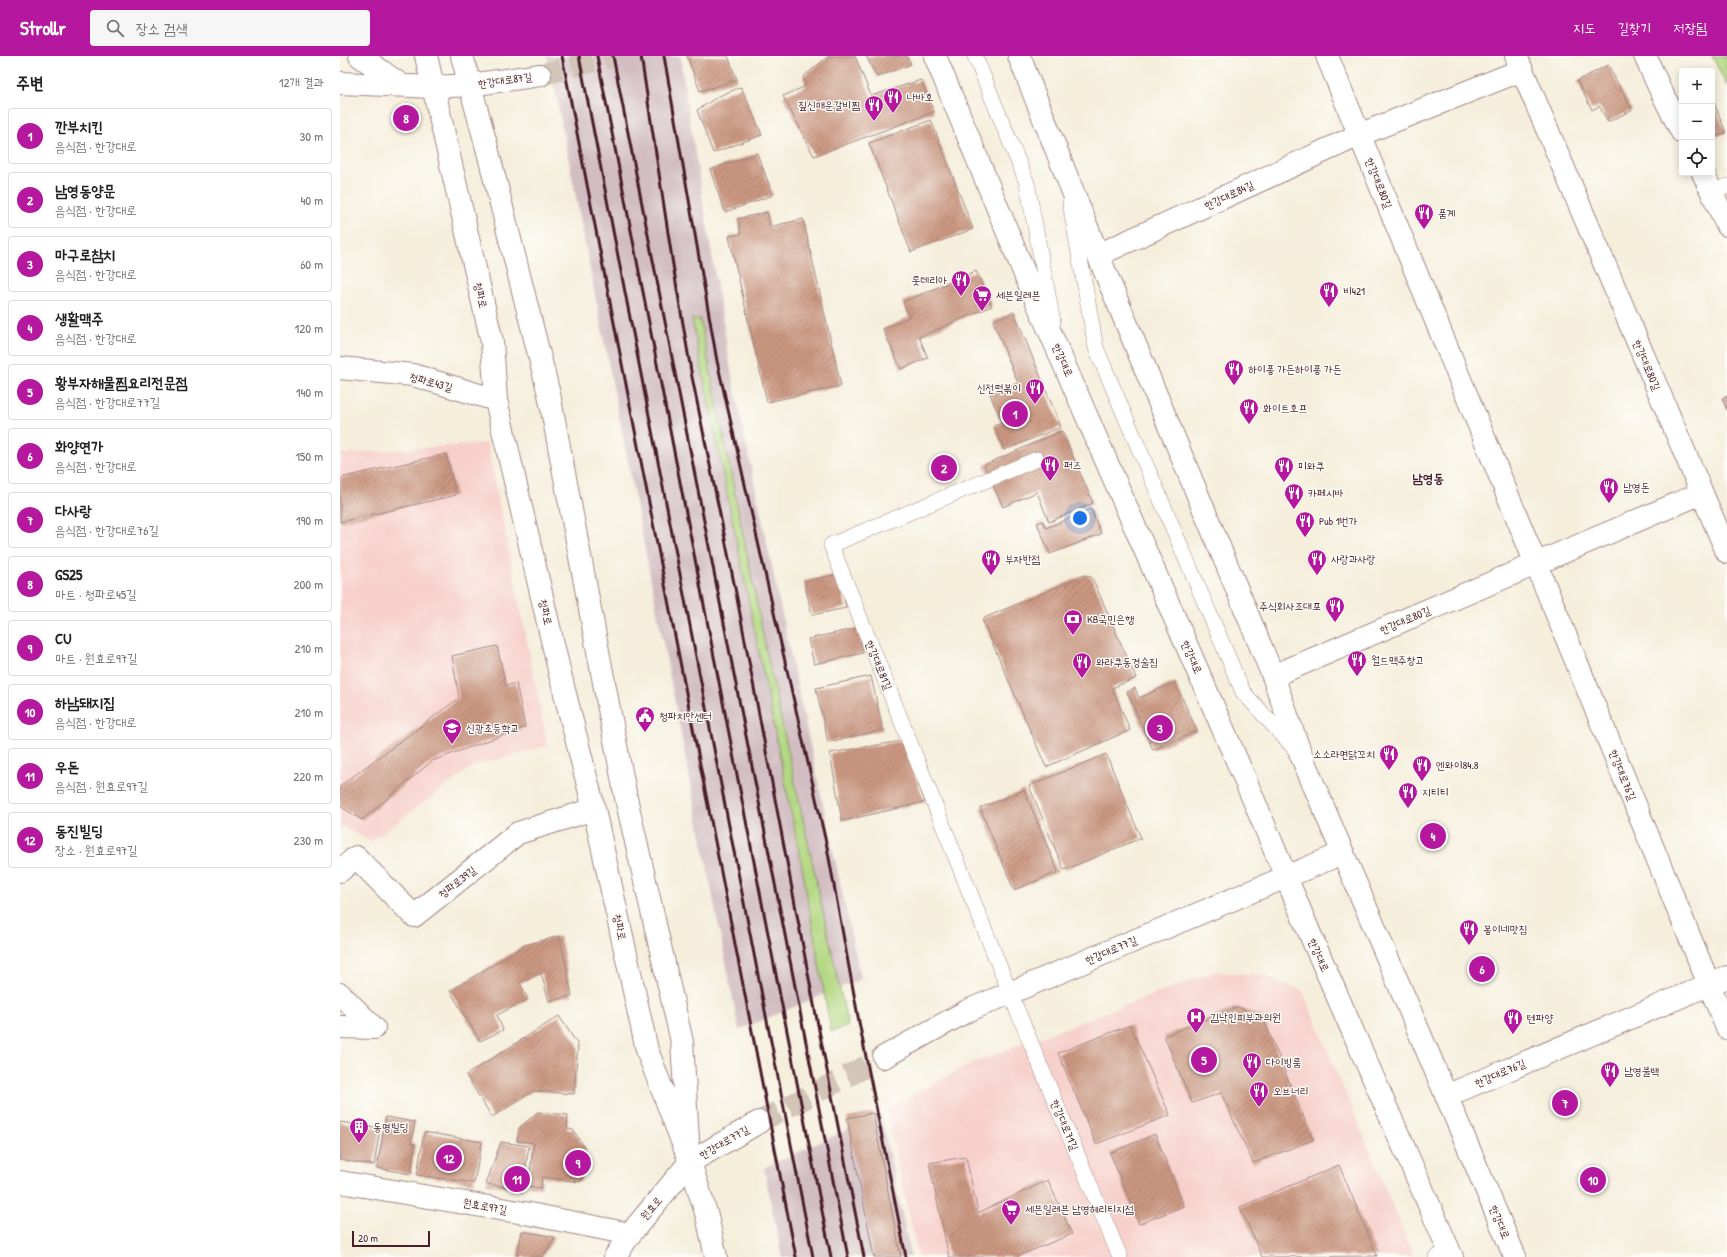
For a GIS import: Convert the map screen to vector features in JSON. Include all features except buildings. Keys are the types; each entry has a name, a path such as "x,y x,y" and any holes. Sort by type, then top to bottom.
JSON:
{"main road":[{"path":"360,56 401,85"},
{"name":"청파로","path":"426,56 492,342 496,400 560,674 594,809 646,1050 690,1162 707,1216 716,1257"},
{"name":"청파로","path":"462,56 549,394 626,798 682,1042 690,1162"},
{"name":"한강대로","path":"935,56 992,196 1244,777 1446,1255"},
{"name":"한강대로","path":"1019,56 1098,255 1273,676 1301,755 1515,1257"},
{"path":"1327,56 1359,135"},
{"path":"1645,56 1679,126"},
{"name":"한강대로84길","path":"1098,255 1519,63"},
{"name":"한강대로80길","path":"1273,676 1702,494 1519,63"},
{"name":"한강대로87길","path":"340,83 433,87 470,85 540,75"},
{"name":"한강대로80길","path":"1359,135 1536,564"},
{"path":"1706,176 1720,189 1727,225"},
{"name":"청파로43길","path":"340,368 413,375 496,400"},
{"path":"1702,494 1727,552"},
{"name":"한강대로76길","path":"1446,1096 1718,981 1536,564"},
{"name":"청파로39길","path":"340,871 356,857 414,916 518,833 594,809"},
{"name":"한강대로77길","path":"884,1057 967,1011 1343,853"},
{"path":"1718,981 1727,1028"},
{"path":"340,994 374,1028 340,1027"},
{"name":"한강대로77길","path":"690,1162 759,1122"},
{"name":"원효로","path":"616,1257 630,1234 690,1162"},
{"name":"원효로97길","path":"340,1182 530,1214 630,1234"}],"lane":[{"path":"975,56 1026,183 1058,350"},
{"path":"1064,168 1096,348 1243,692 1301,755"},
{"name":"한강대로81길","path":"1010,993 831,545 1037,459"},
{"name":"한강대로71길","path":"1010,993 1120,1257"}],"shaded area":[{"path":"547,56 680,56 731,371 790,653 861,979 739,1030 557,100"},
{"path":"487,443 548,746 475,765 370,842 343,827 340,829 340,454"},
{"path":"1214,972 1262,975 1303,991 1414,1257 918,1257 886,1109 974,1062"},
{"path":"881,1114 911,1257 782,1257 764,1168"}],"green space":[{"path":"1712,56 1727,56 1727,86"},
{"path":"692,319 700,319 768,659 848,1026 831,1032 802,867"}],"tunnel":[{"path":"540,75 613,56"},
{"path":"759,1122 884,1057"}],"railway":[{"path":"562,56 796,1257"},
{"path":"579,56 813,1257"},
{"path":"597,56 831,1257"},
{"path":"613,56 848,1257"},
{"path":"641,56 692,377 736,593 815,1010 864,1257"},
{"path":"664,56 717,361 827,847 859,1022 906,1257"}],"place":[{"name":"나바호","path":"893,114"},
{"name":"GS25","path":"406,118"},
{"name":"짚신매운갈비찜","path":"874,122"},
{"name":"품계","path":"1424,230"},
{"name":"롯데리아","path":"961,297"},
{"name":"비421","path":"1329,308"},
{"name":"세븐일레븐","path":"982,312"},
{"name":"하이퐁 가든하이퐁 가든","path":"1234,386"},
{"name":"신전떡볶이","path":"1035,405"},
{"name":"깐부치킨","path":"1015,414"},
{"name":"화이트호프","path":"1249,425"},
{"name":"남영동양문","path":"944,468"},
{"name":"퍼즈","path":"1050,482"},
{"name":"미와쿠","path":"1284,483"},
{"name":"남영돈","path":"1609,504"},
{"name":"카페시바","path":"1294,510"},
{"name":"Pub 1번가","path":"1305,538"},
{"name":"부자반점","path":"991,576"},
{"name":"사랑과사랑","path":"1317,576"},
{"name":"주식회사조대포","path":"1335,623"},
{"name":"KB국민은행","path":"1073,636"},
{"name":"월드맥주창고","path":"1357,677"},
{"name":"와라쿠동경술집","path":"1082,679"},
{"name":"마구로참치","path":"1160,728"},
{"name":"청파치안센터","path":"645,733"},
{"name":"신광초등학교","path":"452,745"},
{"name":"소소라면닭꼬치","path":"1389,771"},
{"name":"엔와이84.8","path":"1422,782"},
{"name":"지티티","path":"1408,809"},
{"name":"생활맥주","path":"1433,836"},
{"name":"봉이네맛집","path":"1469,946"},
{"name":"화양연가","path":"1482,969"},
{"name":"김낙인피부과의원","path":"1196,1034"},
{"name":"텐파양","path":"1513,1035"},
{"name":"황부자해물찜요리전문점","path":"1204,1060"},
{"name":"다이빙룸","path":"1252,1079"},
{"name":"남영불백","path":"1610,1088"},
{"name":"다사랑","path":"1565,1103"},
{"name":"오브너리","path":"1259,1108"},
{"name":"동명빌딩","path":"359,1144"},
{"name":"동진빌딩","path":"449,1158"},
{"name":"CU","path":"578,1163"},
{"name":"우돈","path":"517,1179"},
{"name":"하남돼지집","path":"1593,1180"},
{"name":"세븐일레븐 남영헤리티지점","path":"1011,1226"}],"district":[{"name":"남영동","path":"1428,478"}]}
